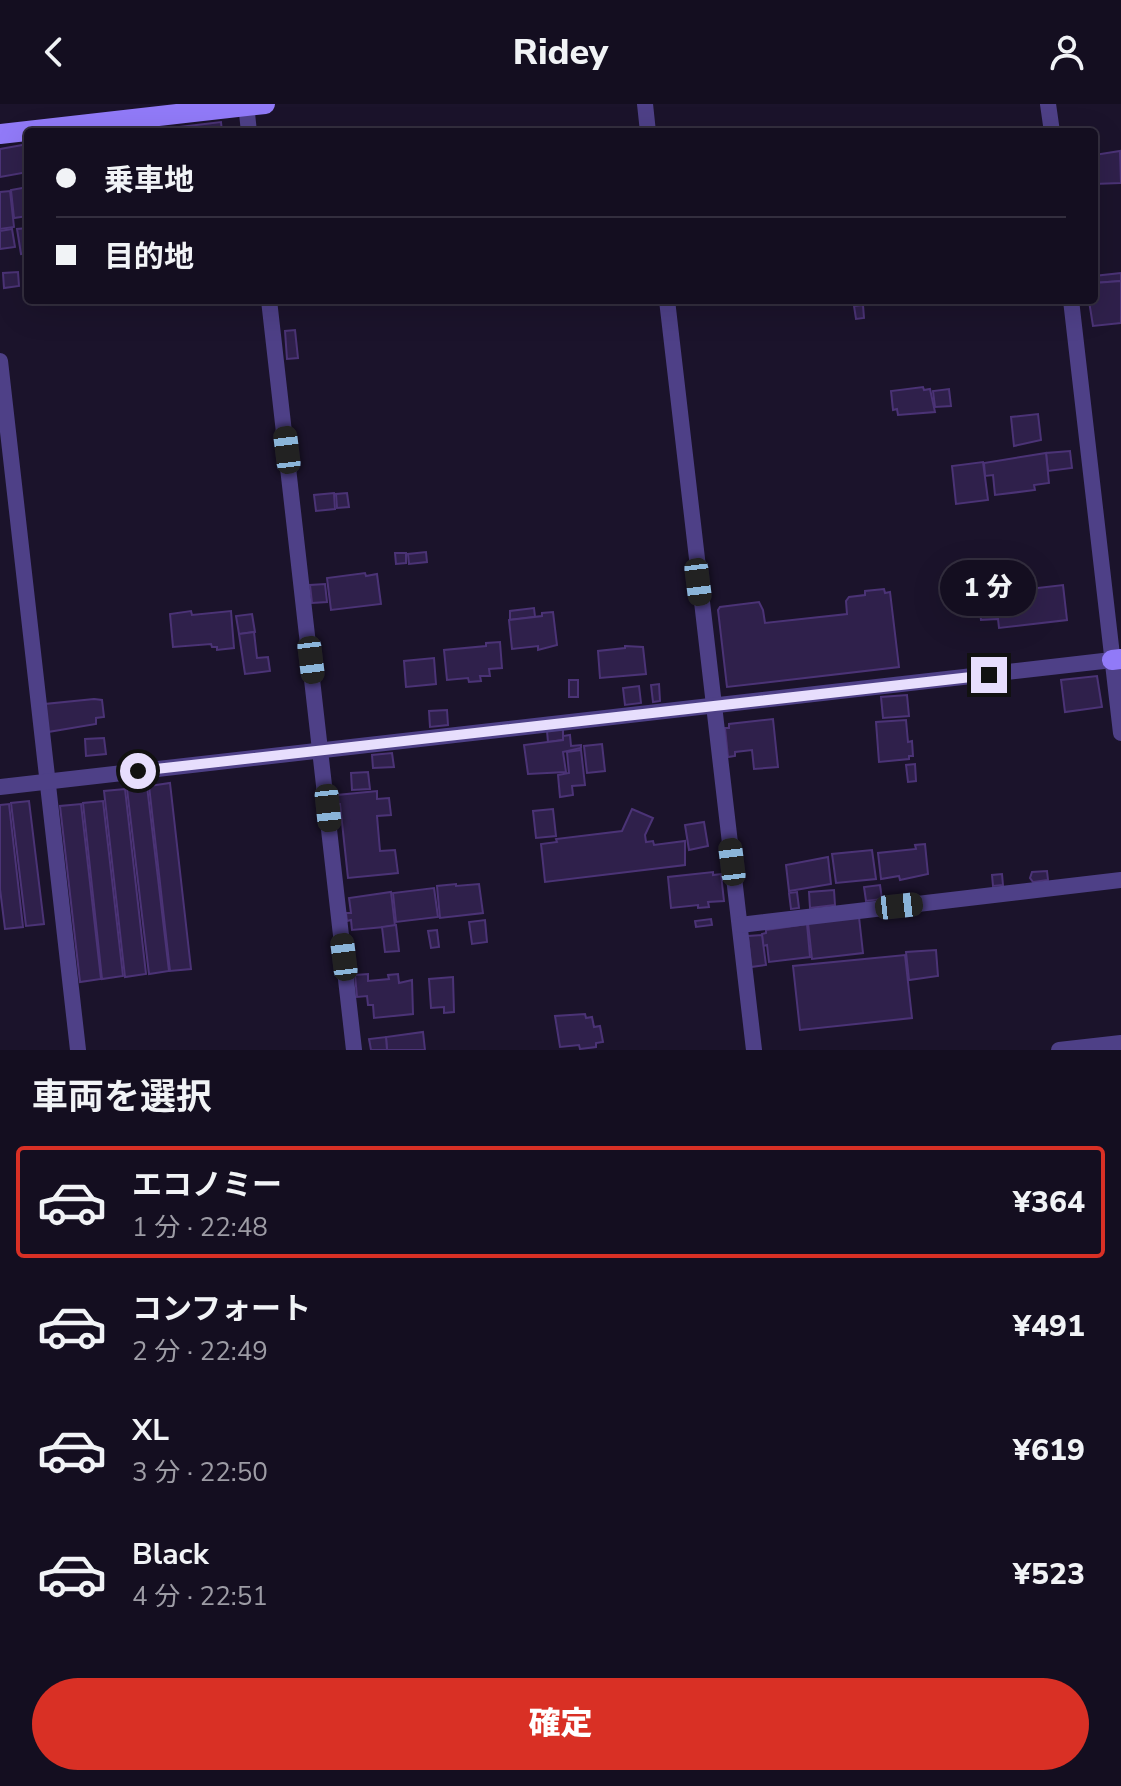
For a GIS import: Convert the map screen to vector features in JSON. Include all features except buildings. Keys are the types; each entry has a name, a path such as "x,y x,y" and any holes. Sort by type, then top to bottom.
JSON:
{"street":[{"path":"645,104 648,128"},
{"path":"1048,104 1051,128"},
{"path":"38,128 147,111 253,105 250,128"},
{"path":"0,134 24,130"},
{"path":"269,304 354,1050"},
{"path":"667,304 754,1050"},
{"path":"1072,304 1117,660 1121,733"},
{"path":"0,361 78,1050"},
{"path":"0,787 1117,660"},
{"path":"740,925 1121,880"},
{"path":"1059,1050 1121,1043"}],"route":[{"path":"138,771 989,675"}]}
